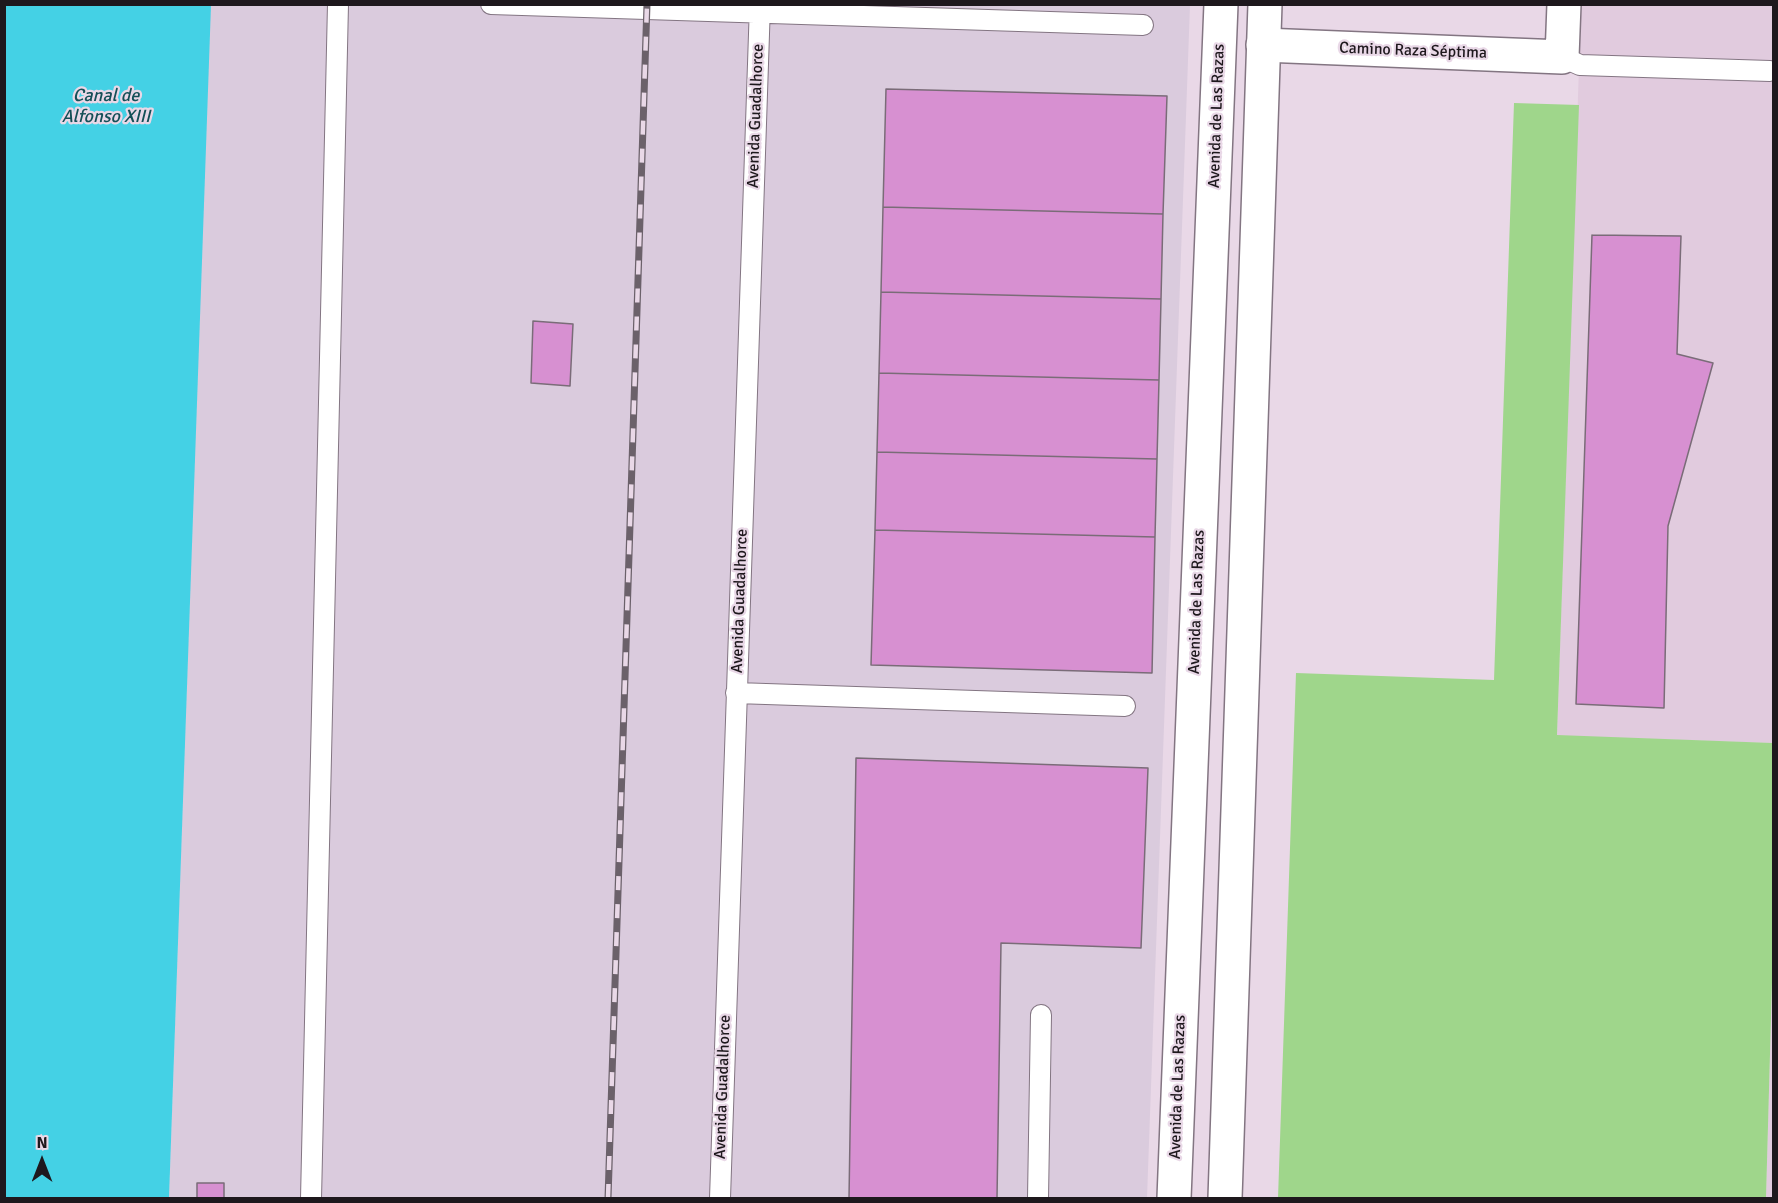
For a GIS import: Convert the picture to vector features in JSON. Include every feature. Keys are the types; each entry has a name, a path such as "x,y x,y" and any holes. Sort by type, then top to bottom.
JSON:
{"main road":[{"name":"Avenida de Las Razas","path":"1174,1198 1221,4"},
{"path":"1225,1198 1265,4"},
{"path":"1562,57 1564,4"},
{"name":"Camino Raza Séptima","path":"1263,45 1562,57"}],"lane":[{"path":"311,1198 338,4"},
{"path":"491,4 760,8 1143,25"},
{"name":"Avenida Guadalhorce","path":"720,1198 760,8"},
{"path":"1562,57 1580,65 1770,72"},
{"path":"736,693 1125,706"},
{"path":"1038,1198 1041,1015"}],"shaded area":[{"path":"210,5 1190,5 1147,1198 169,1198"},
{"path":"1581,5 1773,5 1773,743 1557,736"},
{"path":"1773,946 1774,1198 1766,1198"}],"green space":[{"path":"1514,103 1579,105 1557,735 1773,743 1773,946 1766,1198 1278,1198 1296,673 1494,680"}],"water":[{"name":"Canal de Alfonso XIII","path":"5,4 211,5 169,1198 5,1198"}],"building":[{"path":"886,89 1167,96 1163,214 883,207"},
{"path":"883,207 1163,214 1161,299 881,292"},
{"path":"1592,235 1681,236 1677,354 1713,363 1668,526 1664,708 1576,704"},
{"path":"881,292 1161,299 1159,380 879,373"},
{"path":"533,321 573,324 570,386 531,383"},
{"path":"879,373 1159,380 1157,459 877,452"},
{"path":"877,452 1157,459 1155,537 875,530"},
{"path":"875,530 1155,537 1152,673 871,665"},
{"path":"856,758 1148,768 1141,948 1001,943 997,1198 849,1198"},
{"path":"197,1183 224,1183 224,1198 197,1198"}],"railway":[{"path":"608,1198 647,4"}]}
